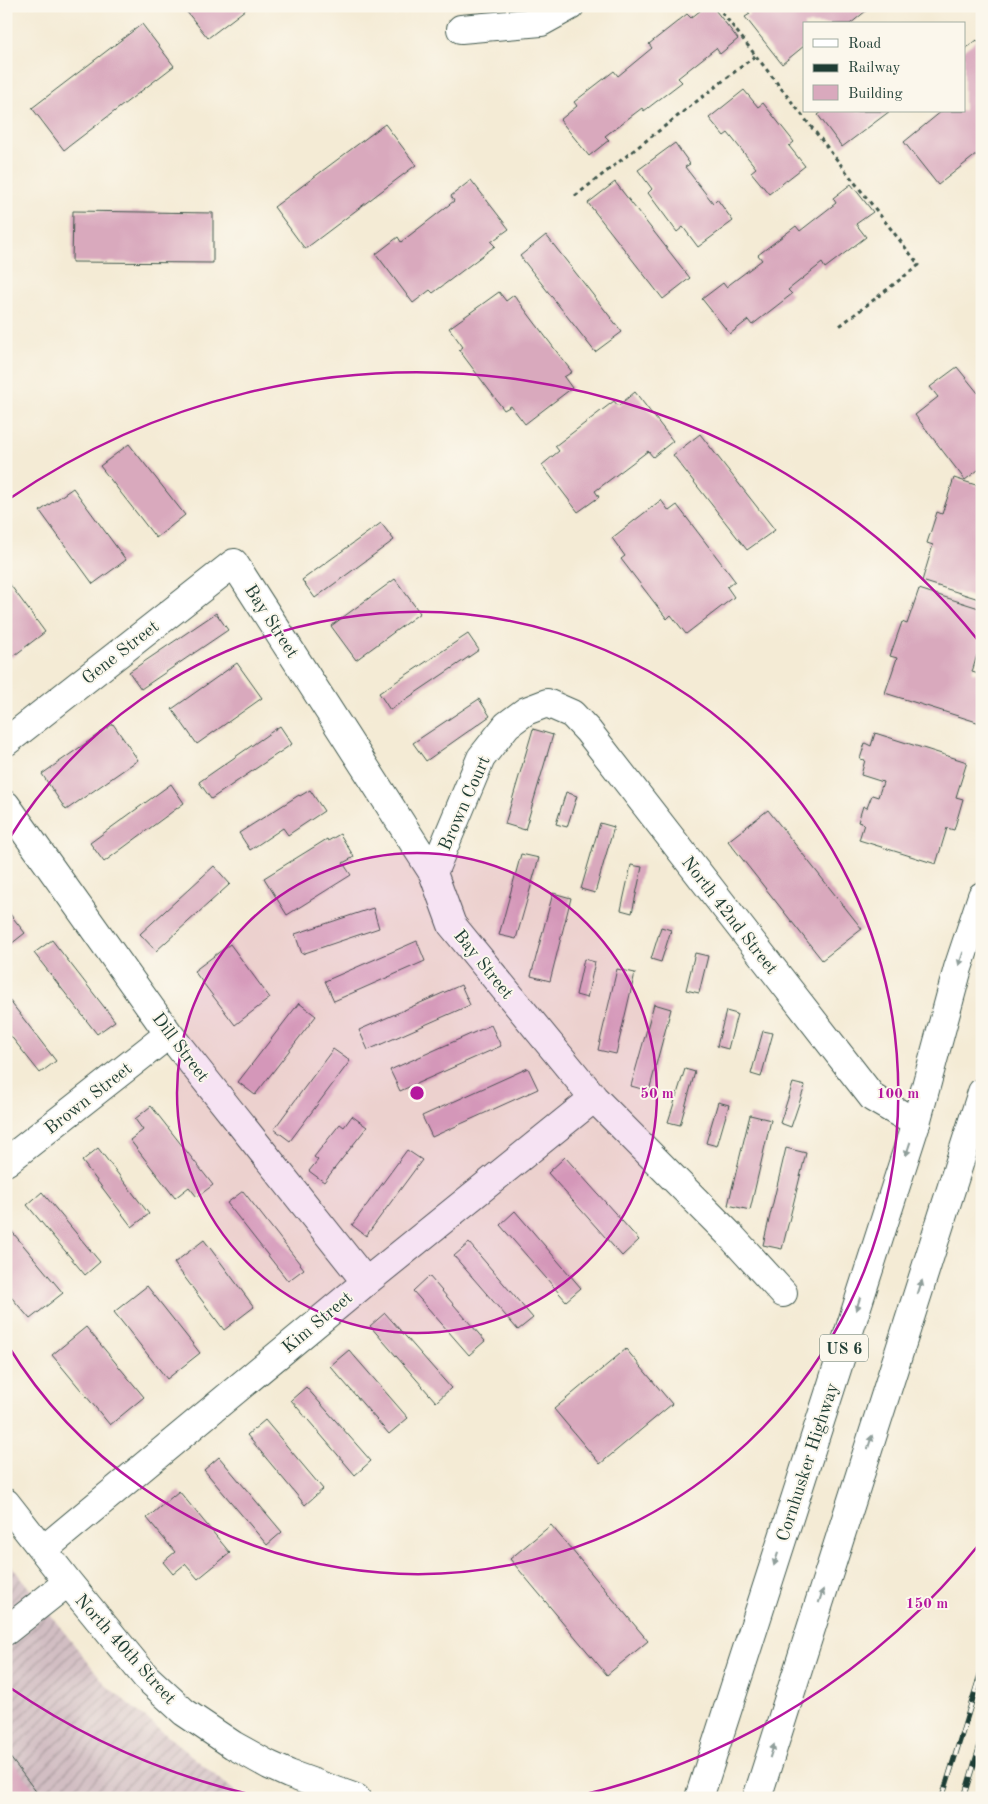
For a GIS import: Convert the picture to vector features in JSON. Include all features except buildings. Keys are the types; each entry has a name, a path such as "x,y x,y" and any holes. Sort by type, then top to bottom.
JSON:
{"street":[{"path":"461,29 541,22 570,6"},
{"name":"Gene Street","path":"6,742 234,562"},
{"name":"Bay Street","path":"234,562 433,873 452,925 594,1098 730,1235 783,1293"},
{"name":"Brown Court","path":"433,873 481,758 507,725 526,712 547,704"},
{"name":"North 42nd Street","path":"547,704 572,714 588,731 873,1098 916,1123"},
{"name":"Dill Street","path":"6,805 170,1034 366,1282"},
{"name":"Cornhusker Highway","path":"699,1798 916,1123 958,968 982,896"},
{"name":"Brown Street","path":"6,1162 170,1034"},
{"path":"757,1798 982,1092"},
{"name":"Kim Street","path":"43,1550 366,1282 594,1098"},
{"name":"North 40th Street","path":"6,1503 146,1677 184,1712 232,1745 269,1765 356,1798"},
{"path":"6,1630 68,1582"}],"path":[{"path":"717,6 919,265 837,328"},
{"path":"575,196 755,56"}],"shaded area":[{"path":"6,1559 107,1686 243,1798 6,1798"}],"railway":[{"path":"942,1798 982,1669"},
{"path":"964,1798 982,1739"}]}
